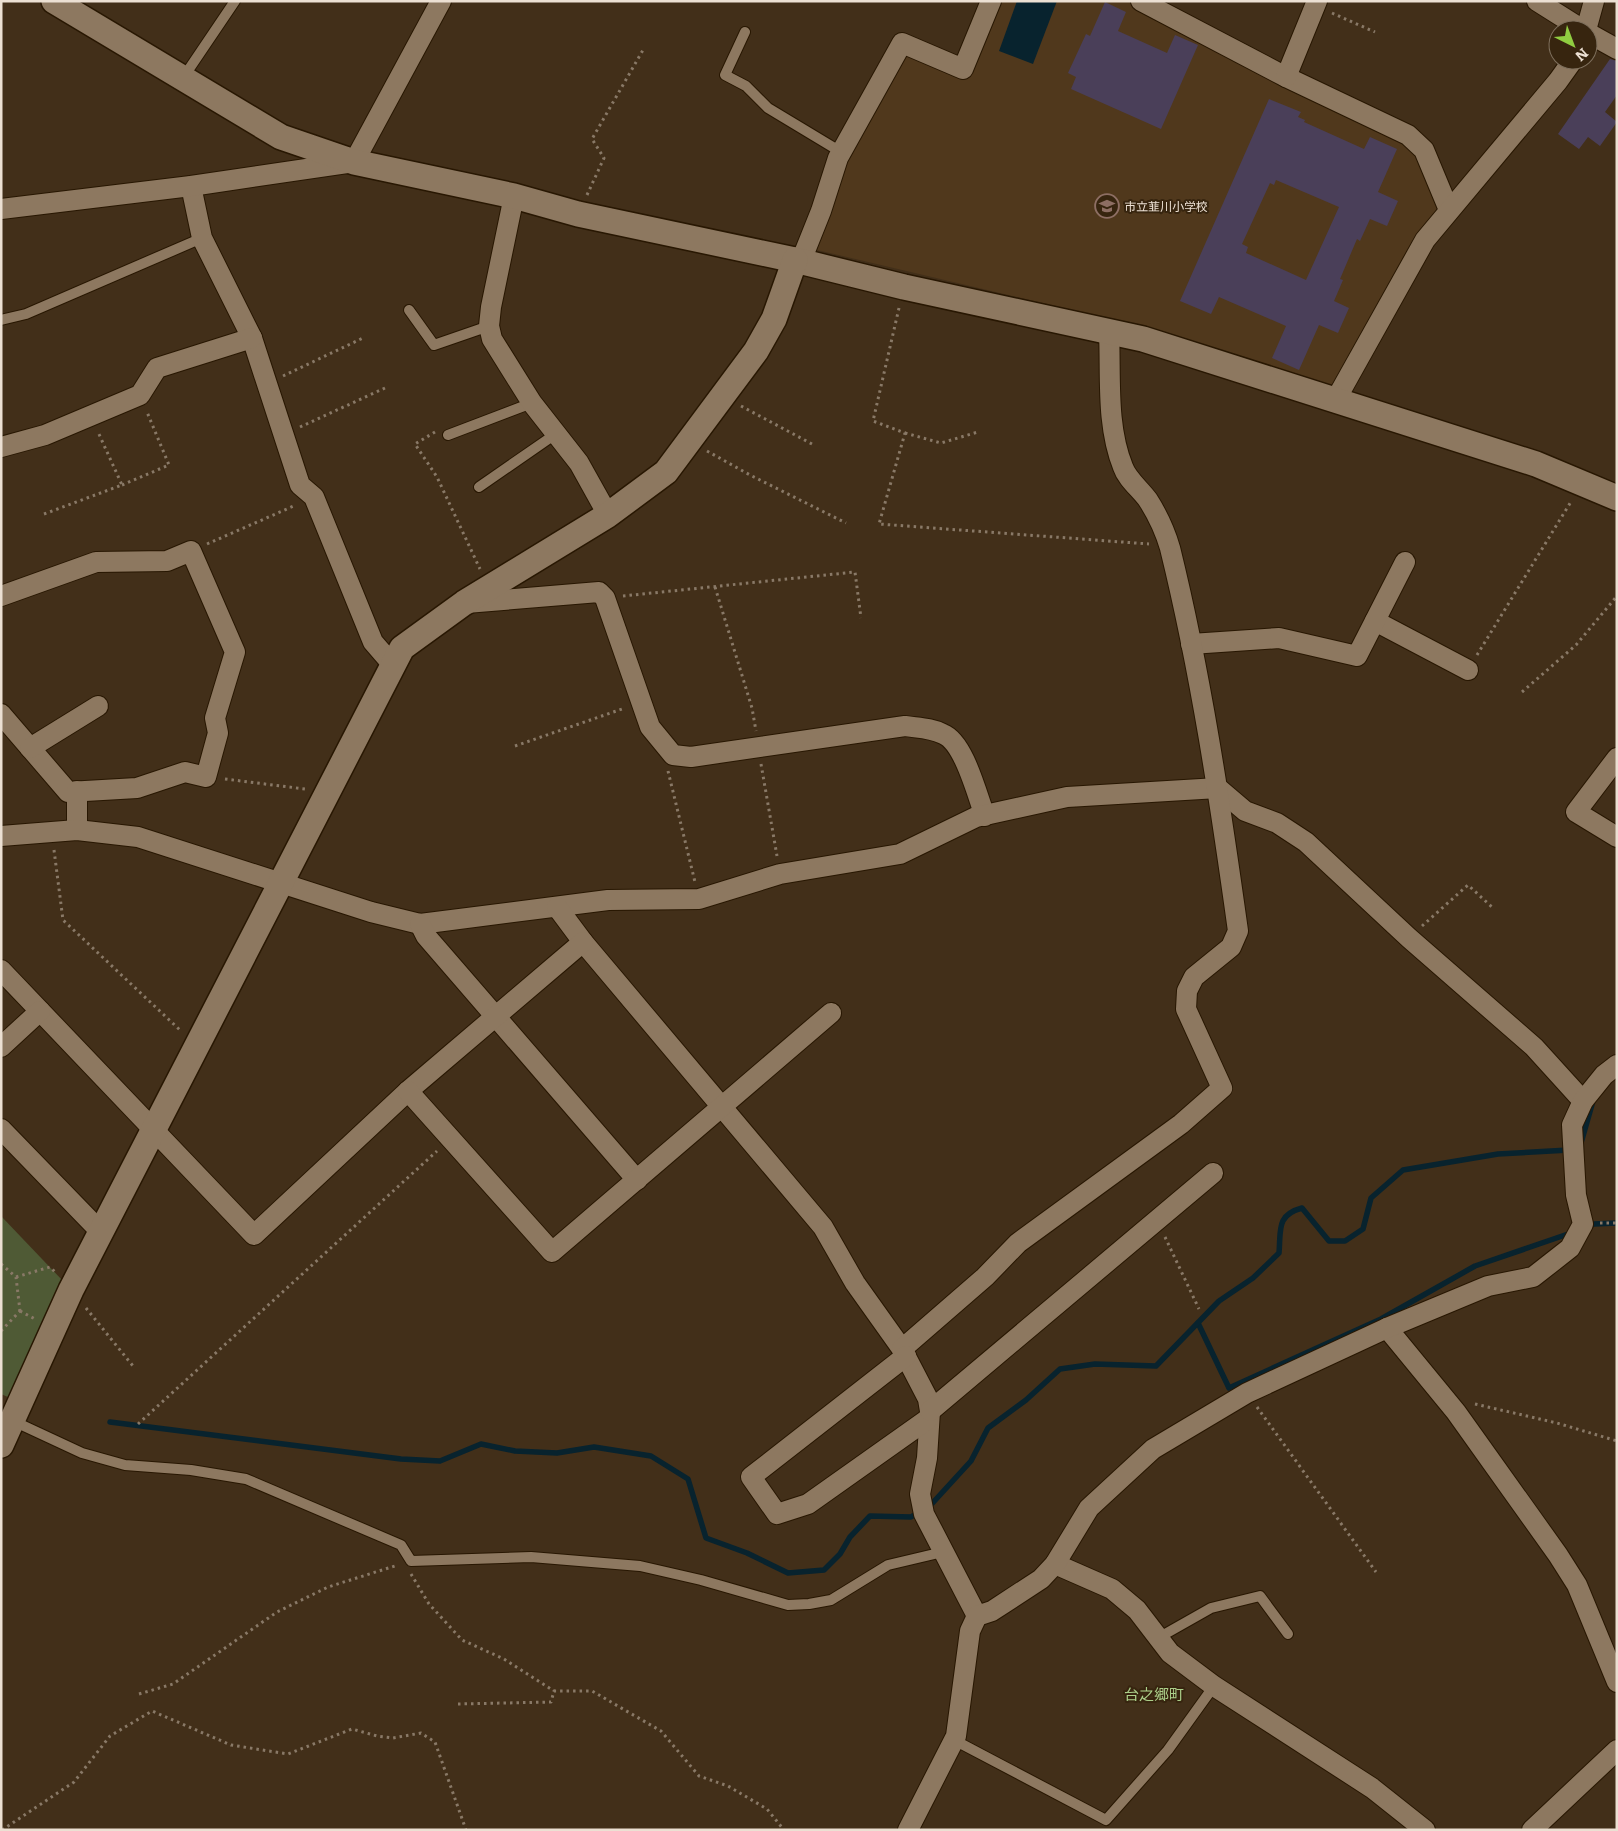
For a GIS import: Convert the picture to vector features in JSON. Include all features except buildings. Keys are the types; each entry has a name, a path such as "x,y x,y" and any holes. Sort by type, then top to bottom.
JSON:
{"street":[{"path":"54,1 281,137 354,162 514,196 578,214 798,260 904,287 1143,339 1536,464 1617,498"},
{"path":"354,162 440,1"},
{"path":"1,1446 7,1418 100,1231 328,792 392,664 402,648 464,603 608,515 666,472 723,396 768,331 841,152 902,43 963,69 991,1"},
{"path":"1142,1 1286,78 1408,134 1424,150 1449,210"},
{"path":"1537,1 1567,20"},
{"path":"1590,20 1594,1"},
{"path":"1286,78 1317,3"},
{"path":"1598,39 1617,49"},
{"path":"1335,400 1425,240 1566,70"},
{"path":"1,209 191,186 354,162"},
{"path":"191,186 202,238 252,338 300,485 314,498 373,642 392,664"},
{"path":"514,196 491,307 490,326 492,340 532,403 579,463 608,515"},
{"path":"1110,332 1113,428 1123,468 1148,500 1164,528 1192,644 1218,788 1238,931 1231,947 1194,977 1187,991 1186,1009 1222,1088 1181,1124 1018,1243 985,1277 904,1353 751,1477 777,1514 808,1504 929,1415 1213,1172"},
{"path":"1,447 45,435 140,395 157,368 252,338"},
{"path":"1,596 96,562 167,561 191,551 235,652 215,718 218,733 206,776 186,772 137,788 68,792 1,714"},
{"path":"1192,644 1279,638 1357,656 1405,562"},
{"path":"464,603 599,592 604,598 650,727 673,755 692,757 905,726 928,729 945,734 956,745 985,816"},
{"path":"1375,621 1468,670"},
{"path":"30,748 98,706"},
{"path":"1617,758 1576,812 1617,837"},
{"path":"1,836 77,830 138,837 371,912 420,924 608,900 699,899 780,874 900,854 985,816 1067,797 1218,788 1245,811 1277,823 1306,842 1409,938 1534,1046 1583,1101"},
{"path":"77,830 78,791"},
{"path":"558,907 582,942 823,1227 855,1283 904,1353 928,1398 927,1458 920,1494 924,1514 977,1616"},
{"path":"420,924 426,936 637,1180"},
{"path":"1,970 153,1130 164,1138 254,1235 408,1091 582,942"},
{"path":"1,1047 40,1011"},
{"path":"408,1091 552,1252 723,1108 831,1012"},
{"path":"908,1830 954,1740 970,1631 977,1616 992,1611 1041,1579 1055,1564 1088,1508 1153,1449 1247,1393 1387,1328 1488,1286 1533,1277 1570,1248 1583,1224 1576,1195 1572,1124 1583,1101 1604,1075 1617,1064"},
{"path":"1,1129 100,1231"},
{"path":"1387,1328 1451,1406 1558,1555 1576,1585 1617,1682"},
{"path":"1055,1564 1112,1589 1137,1610 1170,1653 1214,1686 1372,1788 1425,1830"},
{"path":"1532,1830 1617,1750"}],"lane":[{"path":"183,78 236,1"},
{"path":"745,32 726,75 746,86 768,108 841,152"},
{"path":"1,320 26,314 202,238"},
{"path":"409,310 434,345 490,326"},
{"path":"444,432 532,403"},
{"path":"479,487 557,433"},
{"path":"7,1418 82,1453 125,1465 192,1470 246,1480 401,1545 411,1561 531,1557 640,1566 702,1580 788,1605 831,1600 888,1565 943,1552"},
{"path":"1158,1638 1210,1608 1260,1596 1288,1634"},
{"path":"954,1740 1106,1820 1168,1750 1214,1686"}],"path":[{"path":"1317,3 1375,32"},
{"path":"578,214 604,158 592,139 643,50"},
{"path":"904,287 873,421 905,433 942,443 978,432"},
{"path":"267,383 363,338"},
{"path":"284,435 385,388"},
{"path":"44,514 169,465 140,395"},
{"path":"723,396 812,444"},
{"path":"91,416 122,485"},
{"path":"444,432 415,444 437,477 489,588"},
{"path":"905,433 879,524 1169,546"},
{"path":"689,441 750,476 846,523"},
{"path":"1468,670 1582,484"},
{"path":"191,551 314,498"},
{"path":"604,598 855,572 861,618"},
{"path":"1522,692 1576,645 1617,596"},
{"path":"515,746 642,702"},
{"path":"659,738 699,899"},
{"path":"206,776 328,792"},
{"path":"51,832 63,920 196,1046"},
{"path":"1409,938 1468,885 1493,908"},
{"path":"138,1424 450,1139"},
{"path":"1157,1220 1199,1309"},
{"path":"1,1264 16,1277 20,1311 1,1331"},
{"path":"16,1277 50,1267 134,1366"},
{"path":"1247,1393 1376,1572"},
{"path":"1451,1406 1473,1404 1557,1423 1617,1441"},
{"path":"138,1694 173,1684 285,1608 328,1587 411,1561 411,1575 429,1604 462,1640 504,1659 554,1691 592,1691 661,1731 699,1776 728,1786 767,1809 784,1830"},
{"path":"458,1704 551,1702 554,1691"},
{"path":"2,1830 74,1782 110,1736 152,1710 231,1745 288,1754 352,1729 394,1738 420,1733 435,1742 466,1830"}],"shaded area":[{"path":"1000,1 1128,1 1305,95 1406,140 1420,155 1440,203 1337,385 1330,386 1141,326 817,250 843,160 903,50 966,75"}],"green space":[{"path":"1,1216 63,1281 10,1398 1,1394"}],"water":[{"path":"1017,1 1057,1 1033,64 999,51"}],"waterway":[{"path":"1581,1143 1593,1101"},
{"path":"928,1508 971,1461 988,1428 1026,1400 1060,1369 1095,1364 1156,1366 1219,1301 1253,1278 1279,1253 1281,1224 1294,1211 1302,1208 1329,1241 1345,1241 1363,1229 1371,1198 1403,1170 1498,1154 1569,1150"},
{"path":"1587,1227 1594,1224 1617,1223"},
{"path":"1198,1323 1229,1388 1381,1319 1475,1266 1571,1233"},
{"path":"110,1422 401,1459 440,1461 481,1444 515,1451 557,1453 594,1447 651,1456 688,1479 706,1538 747,1553 788,1573 824,1570 840,1554 850,1537 870,1516 911,1517 919,1512"}],"place":[{"name":"市立韮川小学校","path":"1107,206"}],"district":[{"name":"台之郷町","path":"1154,1693"}]}
